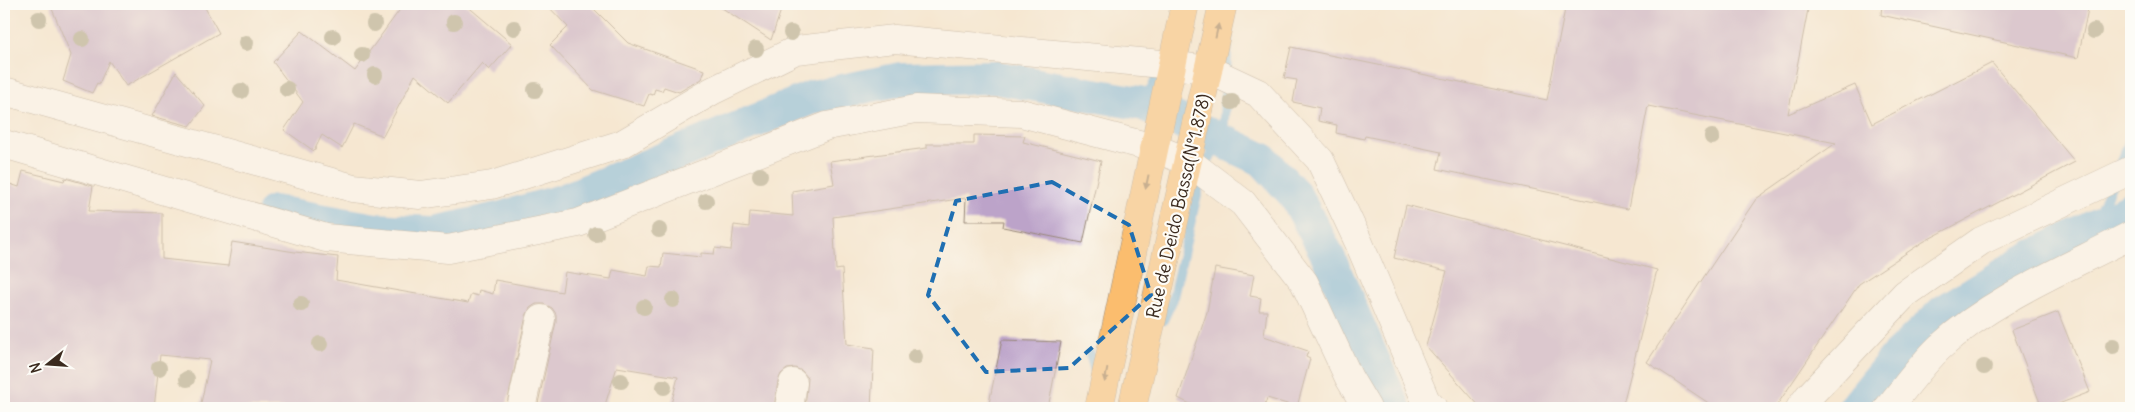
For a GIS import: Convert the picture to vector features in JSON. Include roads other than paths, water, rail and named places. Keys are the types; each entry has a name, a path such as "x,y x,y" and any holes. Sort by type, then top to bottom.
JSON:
{"main road":[{"name":"Rue de Deido Bassa(N°1.878)","path":"1099,408 1185,4"},
{"name":"Rue de Deido Bassa(N°1.878)","path":"1132,408 1224,4"},
{"path":"1114,334 1148,340"}],"street":[{"path":"4,91 353,188 420,195 492,186 622,144 712,90 796,50 895,39 1170,76 1258,93 1320,160 1360,244 1426,401 1433,408"},
{"path":"4,144 326,238 448,249 578,223 827,126 916,110 1021,113 1192,150 1243,203 1304,282 1349,378 1367,408"},
{"path":"1800,408 1905,294 1982,241 2131,170"},
{"path":"1888,408 1940,348 1976,319 2012,297 2131,235"},
{"path":"521,408 541,319"}],"waterway":[{"path":"1163,320 1172,301 1204,165 1223,141 1228,35"},
{"path":"1144,104 1160,72"},
{"path":"274,212 376,230 433,233 498,219 565,200 813,97 901,79 993,77 1144,104 1263,160 1295,195 1327,254 1394,408"},
{"path":"2117,171 2131,138"},
{"path":"2093,227 2111,185"},
{"path":"1855,408 1896,357 1943,312 2025,261 2131,208"},
{"path":"1090,354 1097,378"}]}
